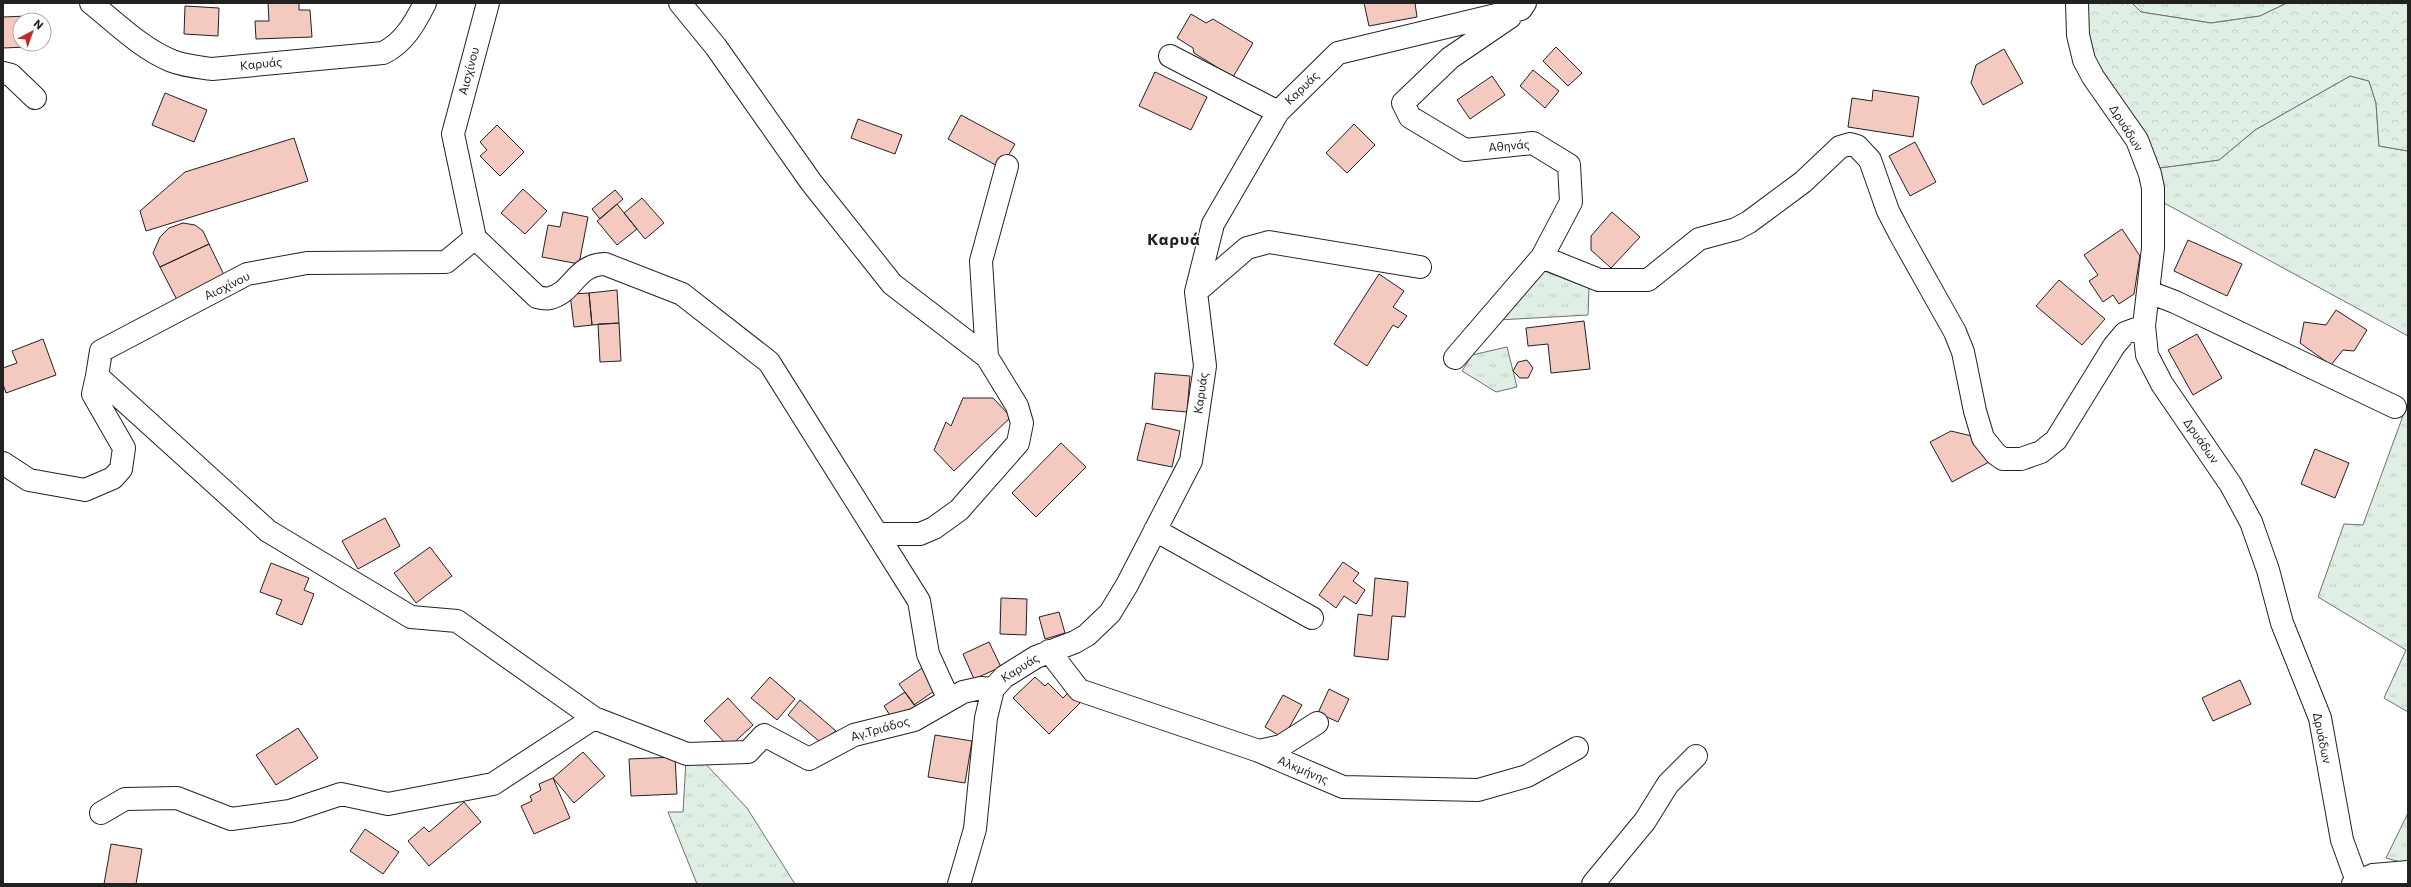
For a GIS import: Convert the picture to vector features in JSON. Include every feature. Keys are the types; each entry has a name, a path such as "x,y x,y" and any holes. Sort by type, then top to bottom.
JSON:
{"street":[{"name":"Καρυάς","path":"91,3 151,50 188,66 212,69 383,53 395,48 406,36 425,3"},
{"name":"Αισχίνου","path":"97,376 101,351 247,274 307,263 446,262 475,238 453,134 464,86 488,3"},
{"path":"680,3 716,47 810,182 892,284 987,357 1009,392 1020,417 1022,429 1018,443 970,498 946,521 920,534 877,534"},
{"name":"Δρυάδων","path":"2077,3 2078,35 2084,60 2093,77 2137,140 2150,174 2153,188 2153,241 2149,292 2144,326 2146,349 2150,364 2175,405 2231,485 2251,522 2268,570 2282,623 2320,718 2342,840 2356,883"},
{"name":"Καρυάς","path":"960,884 975,829 986,718 993,689 1004,676 1049,651 1078,640 1105,618 1118,602 1191,460 1205,366 1196,292 1213,224 1278,112 1338,54 1523,6"},
{"name":"Αθηνάς","path":"1455,358 1542,257 1571,202 1570,165 1533,143 1465,150 1410,117 1403,103 1450,58 1523,6"},
{"path":"1170,56 1278,112"},
{"path":"3,73 11,75 35,98"},
{"path":"1542,257 1599,280 1648,280 1699,238 1736,229 1749,222 1798,186 1840,148 1850,144 1857,146 1870,160 1891,217 1959,340 1983,438 1996,454 2003,459 2011,460 2033,455 2056,440 2114,346 2125,333 2144,326"},
{"path":"987,357 981,261 1007,166"},
{"path":"475,238 537,297 550,298 562,291 585,269 594,264 605,264 682,294 769,362 919,601 928,654 949,700"},
{"path":"1196,292 1247,248 1269,242 1420,267"},
{"path":"2149,292 2182,306 2395,407"},
{"path":"3,463 29,480 85,490 113,478 121,469 124,448 94,394 97,376"},
{"path":"97,376 268,531 317,558 411,616 457,621 594,718 493,784 388,804 341,794 290,810 230,819 178,798 125,799 101,813"},
{"path":"1155,530 1312,618"},
{"name":"Αλκμήνης","path":"1049,651 1079,690 1259,751 1343,787 1478,790 1527,776 1577,748"},
{"name":"Αγ.Τριάδος","path":"594,718 687,754 748,752 764,735 809,760 854,736 904,724 973,689 993,689"},
{"path":"1259,751 1281,746 1317,723"},
{"path":"1593,884 1645,821 1668,784 1696,756"},
{"path":"2356,883 2384,873 2408,872"}],"green space":[{"path":"2079,3 2132,3 2141,12 2211,23 2260,16 2287,3 2408,3 2408,151 2379,146 2376,103 2369,81 2350,76 2255,130 2219,160 2152,169 2096,77"},
{"path":"2132,3 2287,3 2260,16 2211,23 2141,12"},
{"path":"2350,76 2369,81 2376,103 2379,146 2408,151 2408,336 2166,204 2157,204 2152,169 2219,160 2255,130"},
{"path":"1539,269 1589,288 1588,315 1498,320"},
{"path":"1507,347 1517,387 1496,392 1462,371 1472,355"},
{"path":"2408,402 2408,712 2384,698 2406,650 2318,597 2344,524 2363,525"},
{"path":"686,760 702,760 747,808 795,884 697,884 668,812 683,812"},
{"path":"2408,813 2408,864 2386,858"}],"building":[{"path":"268,3 299,3 299,10 310,10 312,37 256,39 255,21 269,21"},
{"path":"1364,3 1415,3 1417,17 1369,26"},
{"path":"185,6 219,8 218,36 184,34"},
{"path":"1191,14 1206,23 1213,19 1253,43 1233,77 1194,53 1193,48 1177,38"},
{"path":"3,17 12,17 12,48 3,48"},
{"path":"1556,47 1582,73 1568,86 1543,61"},
{"path":"2004,49 2023,83 1983,105 1971,83 1976,65"},
{"path":"1533,70 1559,91 1545,108 1520,86"},
{"path":"1155,72 1207,97 1191,130 1139,106"},
{"path":"1492,76 1505,95 1470,119 1457,100"},
{"path":"1873,90 1919,97 1913,137 1848,127 1852,98 1872,101"},
{"path":"165,93 207,110 194,142 152,125"},
{"path":"961,115 1015,144 1001,168 948,139"},
{"path":"858,119 902,135 895,154 851,138"},
{"path":"1354,124 1375,145 1347,173 1326,153"},
{"path":"497,125 524,152 500,176 480,156 487,150 480,142"},
{"path":"294,138 308,181 146,231 140,211 185,172"},
{"path":"1915,142 1936,182 1910,196 1889,156"},
{"path":"523,189 547,211 525,234 501,213"},
{"path":"615,190 623,199 600,219 592,209"},
{"path":"642,198 664,223 645,239 624,213"},
{"path":"617,204 637,229 617,245 597,221"},
{"path":"563,212 588,217 579,264 542,257 548,225 560,227"},
{"path":"1612,212 1640,237 1611,268 1591,250 1591,236"},
{"path":"183,223 195,225 203,231 209,244 160,267 153,253 160,237 169,228"},
{"path":"2122,229 2140,256 2134,294 2119,304 2113,295 2103,302 2089,281 2098,275 2084,255"},
{"path":"2188,240 2242,264 2227,296 2174,271"},
{"path":"209,244 225,277 177,300 160,267"},
{"path":"1379,274 1404,291 1393,307 1407,316 1398,328 1393,325 1367,366 1334,344"},
{"path":"2059,280 2105,319 2082,345 2036,306"},
{"path":"617,290 619,323 592,325 589,293"},
{"path":"589,293 592,325 574,327 570,294"},
{"path":"2336,310 2367,330 2354,351 2343,350 2331,365 2300,343 2304,322 2326,325"},
{"path":"1584,321 1590,369 1551,373 1548,344 1528,346 1526,328"},
{"path":"619,323 621,361 600,362 598,324"},
{"path":"2197,334 2222,378 2193,395 2168,350"},
{"path":"43,339 56,375 6,393 3,384 3,368 17,363 12,351"},
{"path":"1527,360 1533,368 1528,378 1520,378 1513,371 1518,362"},
{"path":"1155,373 1190,376 1187,412 1152,409"},
{"path":"963,398 993,398 1011,417 954,471 934,450 946,422 951,426"},
{"path":"1146,423 1180,431 1172,467 1137,460"},
{"path":"1951,431 1976,437 1989,462 1952,482 1930,442"},
{"path":"1061,443 1086,467 1036,517 1012,493"},
{"path":"2315,449 2349,463 2335,498 2301,484"},
{"path":"385,518 400,546 358,569 342,541"},
{"path":"430,547 452,576 416,603 394,573"},
{"path":"1343,562 1359,573 1353,581 1365,590 1356,604 1344,596 1336,608 1319,595"},
{"path":"271,563 309,578 304,590 314,594 302,625 276,614 282,600 260,592"},
{"path":"1375,578 1408,582 1405,617 1392,616 1388,660 1354,656 1358,614 1372,616"},
{"path":"1001,598 1027,599 1026,635 1000,634"},
{"path":"1059,612 1065,633 1045,639 1039,617"},
{"path":"989,642 1001,667 974,679 963,654"},
{"path":"922,668 937,689 914,705 899,684"},
{"path":"770,677 795,699 777,720 751,698"},
{"path":"1035,677 1045,686 1048,683 1063,698 1069,692 1080,703 1049,734 1013,698"},
{"path":"2240,680 2251,704 2213,721 2202,698"},
{"path":"1329,689 1349,699 1338,722 1318,713"},
{"path":"905,692 917,708 895,723 884,706"},
{"path":"1283,695 1302,705 1283,738 1265,727"},
{"path":"728,698 753,725 729,747 704,721"},
{"path":"800,700 836,731 820,742 788,715"},
{"path":"298,728 318,758 276,785 256,755"},
{"path":"935,735 972,741 965,783 928,777"},
{"path":"583,752 605,776 574,803 553,778"},
{"path":"675,757 677,794 631,796 629,759"},
{"path":"553,778 570,818 534,834 521,806 532,801 530,796 541,790 539,784"},
{"path":"464,802 481,822 429,866 408,841 424,827 429,832"},
{"path":"365,829 399,852 383,874 350,851"},
{"path":"111,844 142,849 136,884 104,884"}],"district":[{"name":"Καρυά","path":"1174,239"}]}
